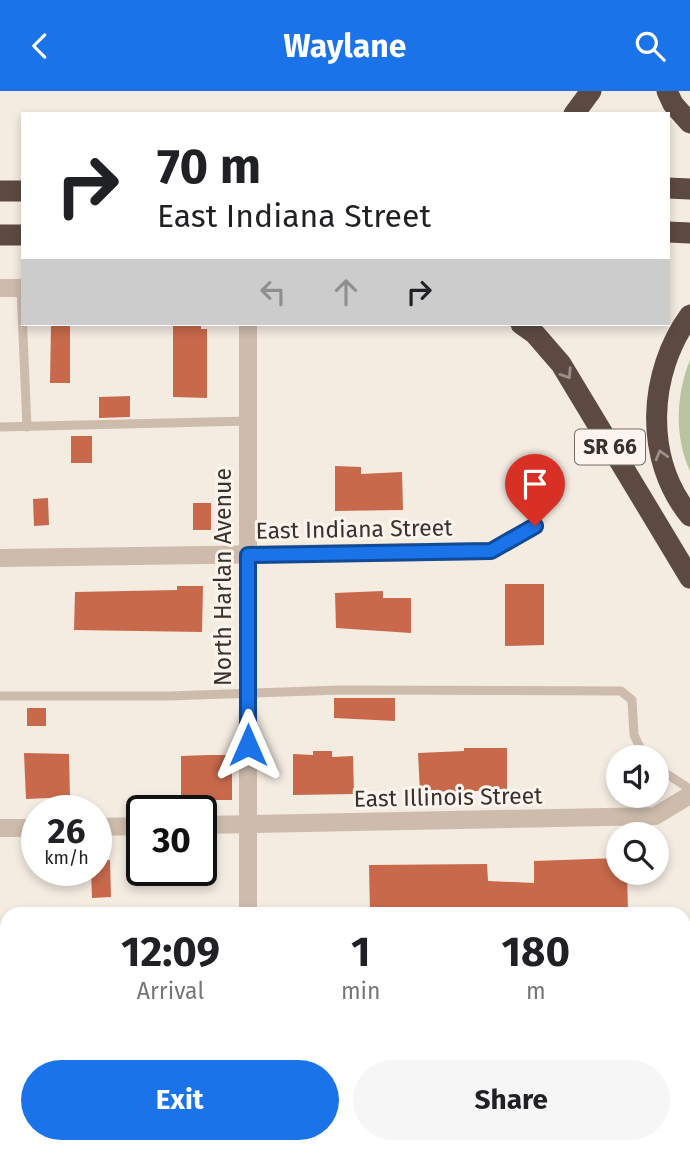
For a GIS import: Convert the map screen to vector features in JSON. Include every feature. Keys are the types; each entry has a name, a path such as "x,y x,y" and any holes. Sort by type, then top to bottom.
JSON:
{"highway":[{"path":"575,112 591,91"},
{"path":"667,91 673,104 690,123"},
{"path":"670,188 690,189"},
{"path":"0,191 21,191"},
{"path":"670,232 690,233"},
{"path":"0,235 21,235"},
{"path":"690,314 671,348 663,373 657,399 656,426 658,451 680,504 690,516"},
{"name":"SR 66","path":"524,326 535,334 561,365 690,578"}],"street":[{"path":"0,288 21,288"},
{"name":"North Harlan Avenue","path":"248,326 248,907"},
{"name":"East Indiana Street","path":"0,558 491,551 535,526"},
{"name":"East Illinois Street","path":"217,825 655,817 690,795"},
{"path":"0,828 21,828"}],"lane":[{"path":"23,326 27,426"},
{"path":"0,427 248,422"},
{"path":"0,696 621,691 632,700 634,735 639,745"},
{"path":"669,775 690,789"}],"green space":[{"path":"690,360 690,471 681,444 679,415 682,387"}],"building":[{"path":"51,326 70,326 70,383 50,383"},
{"path":"173,326 201,326 201,329 207,329 207,398 173,397"},
{"path":"130,396 130,417 99,418 99,397"},
{"path":"71,436 92,436 92,463 71,463"},
{"path":"335,466 361,467 361,474 402,472 403,510 335,511"},
{"path":"48,498 49,525 34,526 33,499"},
{"path":"193,503 211,503 211,530 193,530"},
{"path":"505,584 544,584 544,645 505,646"},
{"path":"177,586 203,586 202,632 74,630 75,592 177,590"},
{"path":"383,591 383,598 411,598 411,633 336,628 335,593"},
{"path":"334,698 395,698 395,721 334,718"},
{"path":"27,708 46,708 46,726 27,726"},
{"path":"464,748 507,748 507,795 481,795 481,791 420,792 418,753 464,751"},
{"path":"313,751 332,751 332,757 353,756 354,794 293,795 293,754 313,755"},
{"path":"24,753 69,754 70,795 26,795"},
{"path":"232,755 232,800 217,800 217,795 181,795 181,756"},
{"path":"606,858 606,885 627,885 628,907 370,907 369,865 487,864 488,881 534,883 534,861"},
{"path":"92,886 111,886 111,897 92,898"}],"route":[{"path":"248,745 248,555 491,551 535,526"}]}
